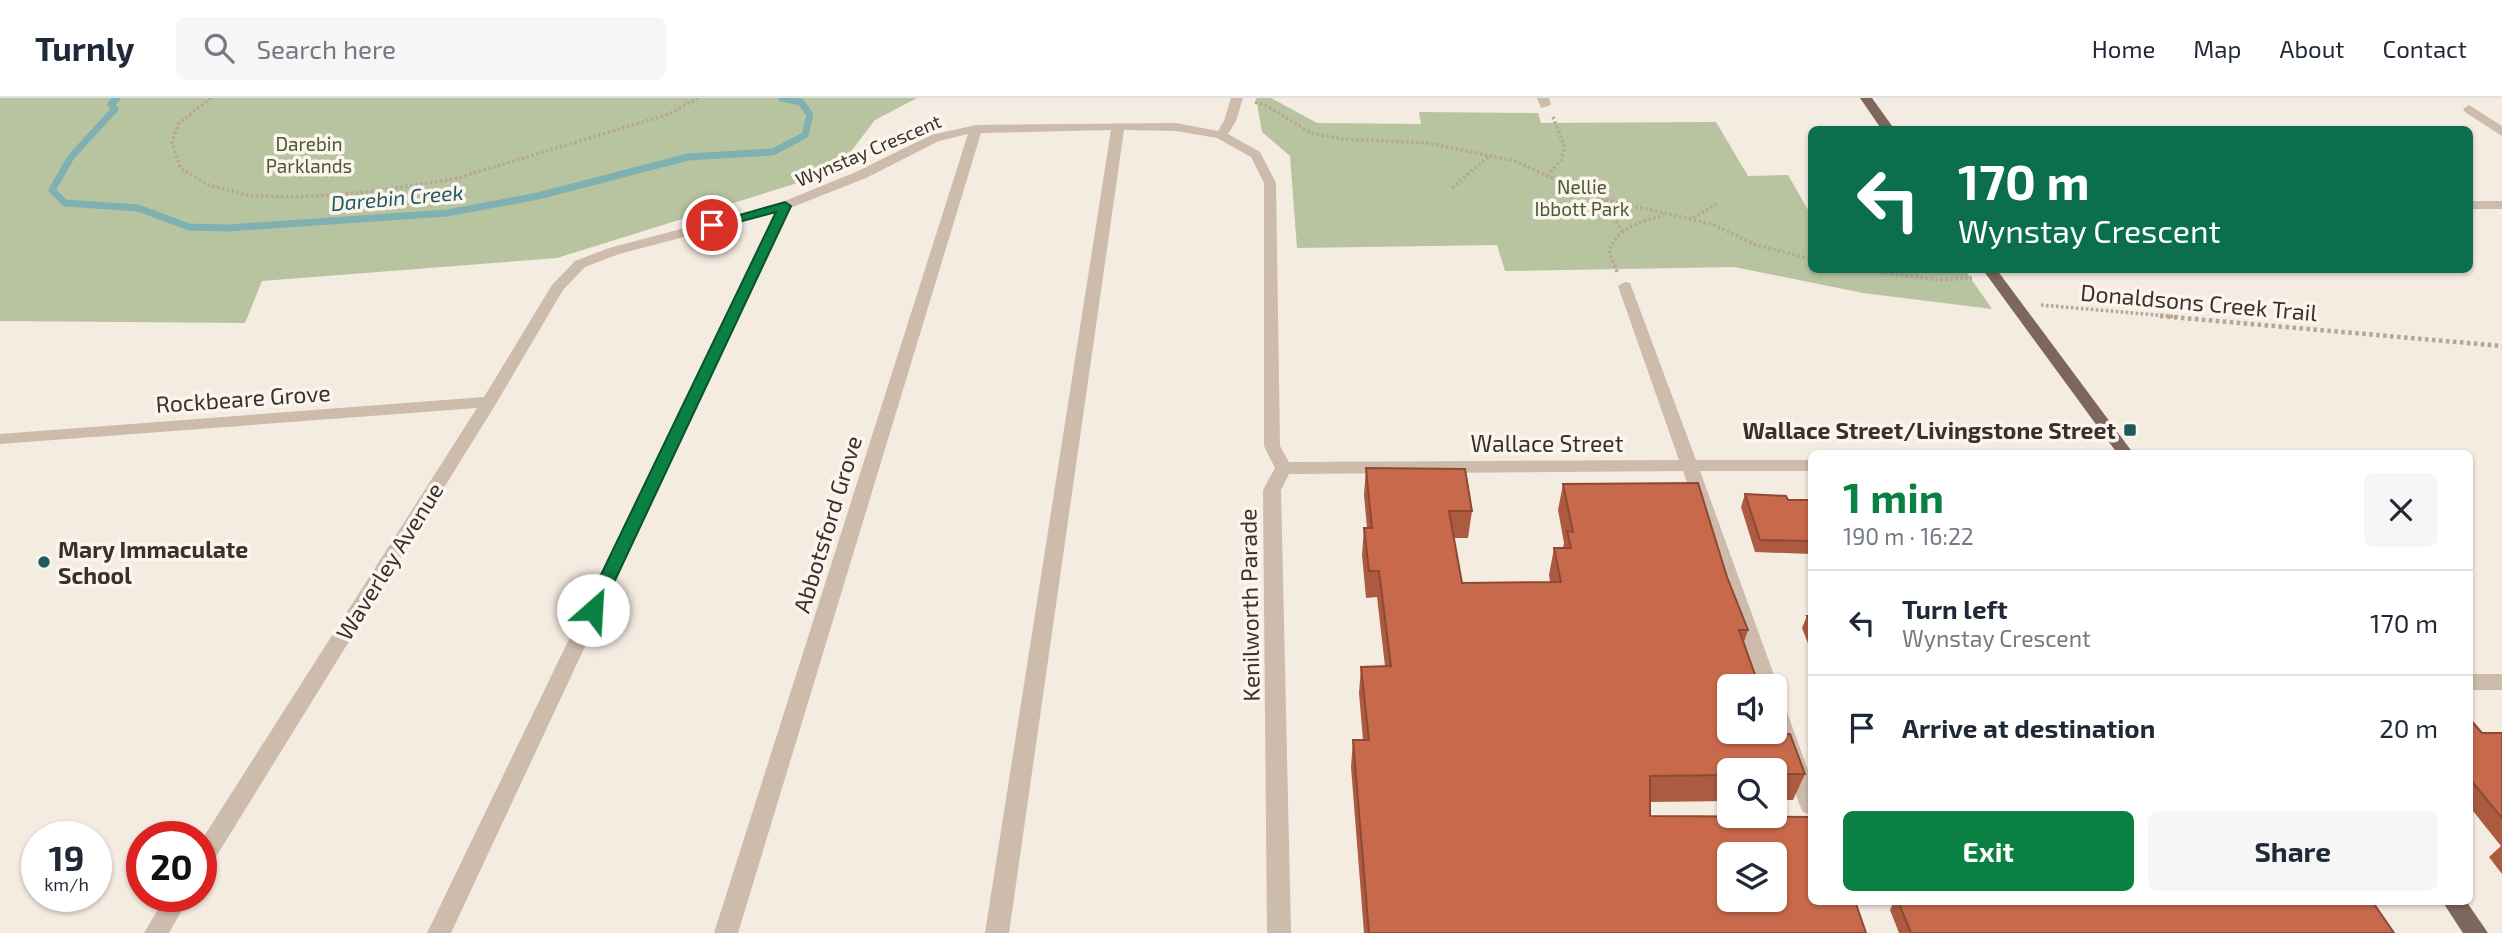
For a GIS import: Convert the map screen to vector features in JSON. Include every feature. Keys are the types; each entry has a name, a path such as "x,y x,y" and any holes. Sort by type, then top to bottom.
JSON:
{"main road":[{"path":"1866,98 1886,126"},
{"path":"1993,274 2123,450"},
{"path":"2456,905 2476,933"}],"street":[{"path":"1237,99 1230,121 1221,135 1256,155 1269,183 1272,446 1283,467"},
{"path":"2469,109 2502,132"},
{"path":"998,933 1118,126"},
{"name":"Wynstay Crescent","path":"580,264 614,251 785,206 860,175 935,138 975,129 1176,127 1221,135"},
{"name":"Abbotsford Grove","path":"726,933 975,129"},
{"path":"2473,205 2502,205"},
{"path":"439,933 785,206"},
{"name":"Waverley Avenue","path":"217,836 489,402 557,288 580,264"},
{"path":"1625,286 1764,674"},
{"name":"Rockbeare Grove","path":"0,439 489,402"},
{"name":"Wallace Street","path":"1283,467 1808,464"},
{"name":"Kenilworth Parade","path":"1279,933 1272,490 1283,467"},
{"path":"2473,682 2502,682"},
{"path":"1787,740 1808,798"},
{"path":"156,933 169,912"}],"path":[{"path":"211,98 178,124 172,143 181,169 209,185 251,196 302,197 377,191 454,178 669,114 698,98"},
{"path":"1237,99 1267,106 1311,133 1342,139 1428,143 1514,161 1603,199 1712,224 1756,245 1808,258"},
{"path":"1544,102 1565,135 1567,148 1564,157 1547,176"},
{"path":"1452,188 1489,155"},
{"path":"1603,199 1622,232"},
{"path":"1692,219 1718,203"},
{"path":"1625,286 1609,250 1616,235 1649,219 1669,214"},
{"path":"1894,273 1967,281 1993,274"},
{"name":"Donaldsons Creek Trail","path":"2035,296 2042,306 2502,346"}],"green space":[{"name":"Darebin Parklands","path":"0,98 917,98 875,120 836,171 557,258 262,281 245,323 0,321"},
{"name":"Nellie Ibbott Park","path":"1256,98 1271,98 1317,123 1421,124 1419,112 1538,113 1541,123 1716,122 1748,176 1788,175 1808,210 1808,273 1967,273 1992,309 1863,293 1734,267 1505,271 1497,245 1297,248 1290,156 1262,132"}],"building":[{"path":"1366,468 1465,469 1472,511 1449,511 1462,583 1561,582 1554,548 1571,548 1567,531 1573,532 1563,484 1698,483 1727,577 1748,630 1739,630 1755,674 1717,674 1717,744 1787,744 1787,734 1790,734 1805,774 1787,774 1787,758 1717,758 1717,775 1650,776 1650,816 1717,816 1717,828 1787,828 1787,817 1808,817 1808,905 1856,905 1866,933 1369,933 1353,740 1369,740 1361,667 1391,666 1379,571 1369,571 1364,528 1372,528"},
{"path":"1745,494 1808,500 1808,541 1760,540"},
{"path":"2473,723 2482,733 2502,733 2502,818 2473,783"},
{"path":"1900,905 2375,905 2394,933 1911,933"}],"waterway":[{"name":"Darebin Creek","path":"117,98 111,104 115,109 71,157 52,190 65,203 138,208 189,227 228,228 447,213 538,196 688,157 773,152 805,135 810,115 801,102 782,98"}],"place":[{"name":"Wallace Street/Livingstone Street","path":"2130,430"},
{"name":"Mary Immaculate School","path":"44,562"}],"route":[{"path":"593,610 785,206 712,225"}]}
